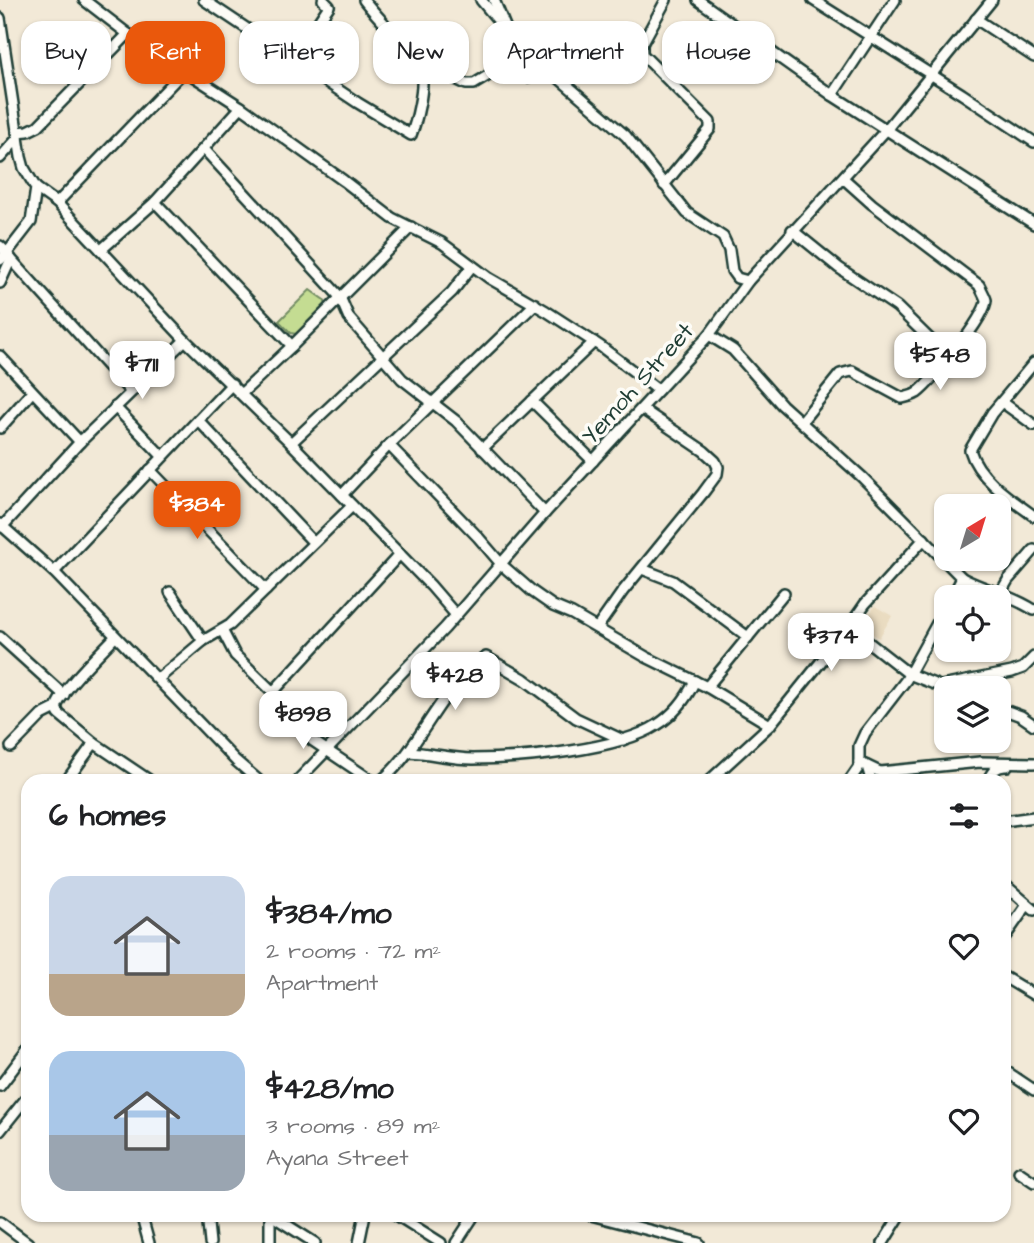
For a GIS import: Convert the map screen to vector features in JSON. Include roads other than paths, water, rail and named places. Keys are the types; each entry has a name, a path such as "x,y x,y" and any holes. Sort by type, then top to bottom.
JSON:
{"street":[{"path":"84,0 125,32"},
{"path":"204,0 358,103 411,135 417,117 421,84"},
{"path":"319,21 329,6 323,0"},
{"path":"364,0 382,21"},
{"path":"481,0 499,21"},
{"path":"494,0 503,21"},
{"path":"664,185 710,129 710,122 642,54 642,44 666,0"},
{"path":"698,0 832,95 1034,224"},
{"path":"813,0 1034,142"},
{"path":"832,95 895,0"},
{"name":"Yemoh Street","path":"304,774 456,615 545,513 709,335 748,281 886,130 992,0"},
{"path":"0,19 3,64 24,168 36,188 57,202 185,340 242,393 456,615"},
{"path":"976,19 1034,57"},
{"path":"0,158 18,135 38,126 125,37"},
{"path":"57,202 171,84"},
{"path":"206,84 392,218 442,243 472,266 594,342 658,390"},
{"path":"564,84 626,136 687,213 723,237 729,250 732,271 737,278 748,281"},
{"path":"101,250 155,202 241,107"},
{"path":"204,149 340,297 349,318 402,379 456,421 545,513"},
{"path":"802,421 840,374 846,371 852,371 902,398 919,391 949,358 983,311 986,300 979,285 872,204 843,178"},
{"path":"0,283 5,254 31,222 36,188"},
{"path":"155,202 292,346"},
{"path":"242,393 411,227"},
{"path":"792,230 839,268 897,307 949,358"},
{"path":"5,254 130,391"},
{"path":"291,443 452,292 472,266"},
{"path":"341,495 535,304"},
{"path":"709,335 733,350 782,405 862,477 962,578 974,585"},
{"path":"185,340 130,391 1,526 54,572 251,774"},
{"path":"482,449 594,342"},
{"path":"0,356 80,442"},
{"path":"1034,363 992,413 970,450 974,463 1010,499 1034,516"},
{"path":"54,572 232,384"},
{"path":"0,428 32,391"},
{"path":"532,401 593,461"},
{"path":"1002,402 1034,425"},
{"path":"115,407 162,456"},
{"path":"597,628 623,591 717,474 715,461 704,450 642,409"},
{"path":"198,420 313,542"},
{"path":"389,445 502,565 553,606 707,687 770,725"},
{"path":"150,470 267,590"},
{"path":"158,680 203,641 222,630 267,590 352,506"},
{"path":"717,774 770,725 865,604 924,539"},
{"path":"1005,585 1034,551"},
{"path":"273,692 400,554"},
{"path":"642,569 673,581 748,637"},
{"path":"958,585 962,578"},
{"path":"170,592 203,641"},
{"path":"707,687 784,593"},
{"path":"1011,597 1034,610"},
{"path":"849,627 909,674 934,684"},
{"path":"868,774 859,746 865,733 909,674 934,629"},
{"path":"222,630 235,655 273,692 279,704 313,741 362,774"},
{"path":"0,637 64,695"},
{"path":"11,747 42,715 56,708 64,695 115,637"},
{"path":"388,774 409,751 457,684 486,657 524,679 576,718 623,740"},
{"path":"995,676 1023,668 1034,657"},
{"path":"409,751 472,759 598,747 659,725 684,702 695,681"},
{"path":"56,708 59,714 94,743 140,774"},
{"path":"1011,712 1034,726"},
{"path":"71,774 94,743"},
{"path":"863,764 880,772 980,762 1034,765"},
{"path":"854,774 863,764"},
{"path":"992,774 1001,766 1034,765"},
{"path":"1011,820 1034,817"},
{"path":"1011,890 1030,907 1011,929"},
{"path":"1011,981 1034,995"},
{"path":"0,1086 21,1058"},
{"path":"1011,1075 1034,1090"},
{"path":"0,1131 21,1105"},
{"path":"1019,1172 1034,1182"},
{"path":"0,1222 28,1243"},
{"path":"143,1222 149,1243"},
{"path":"208,1222 210,1243"},
{"path":"269,1222 270,1243"},
{"path":"281,1222 315,1243"},
{"path":"359,1243 363,1222"},
{"path":"408,1222 441,1243"},
{"path":"456,1243 470,1222"},
{"path":"613,1222 671,1240 699,1243"},
{"path":"883,1243 896,1222"}]}
